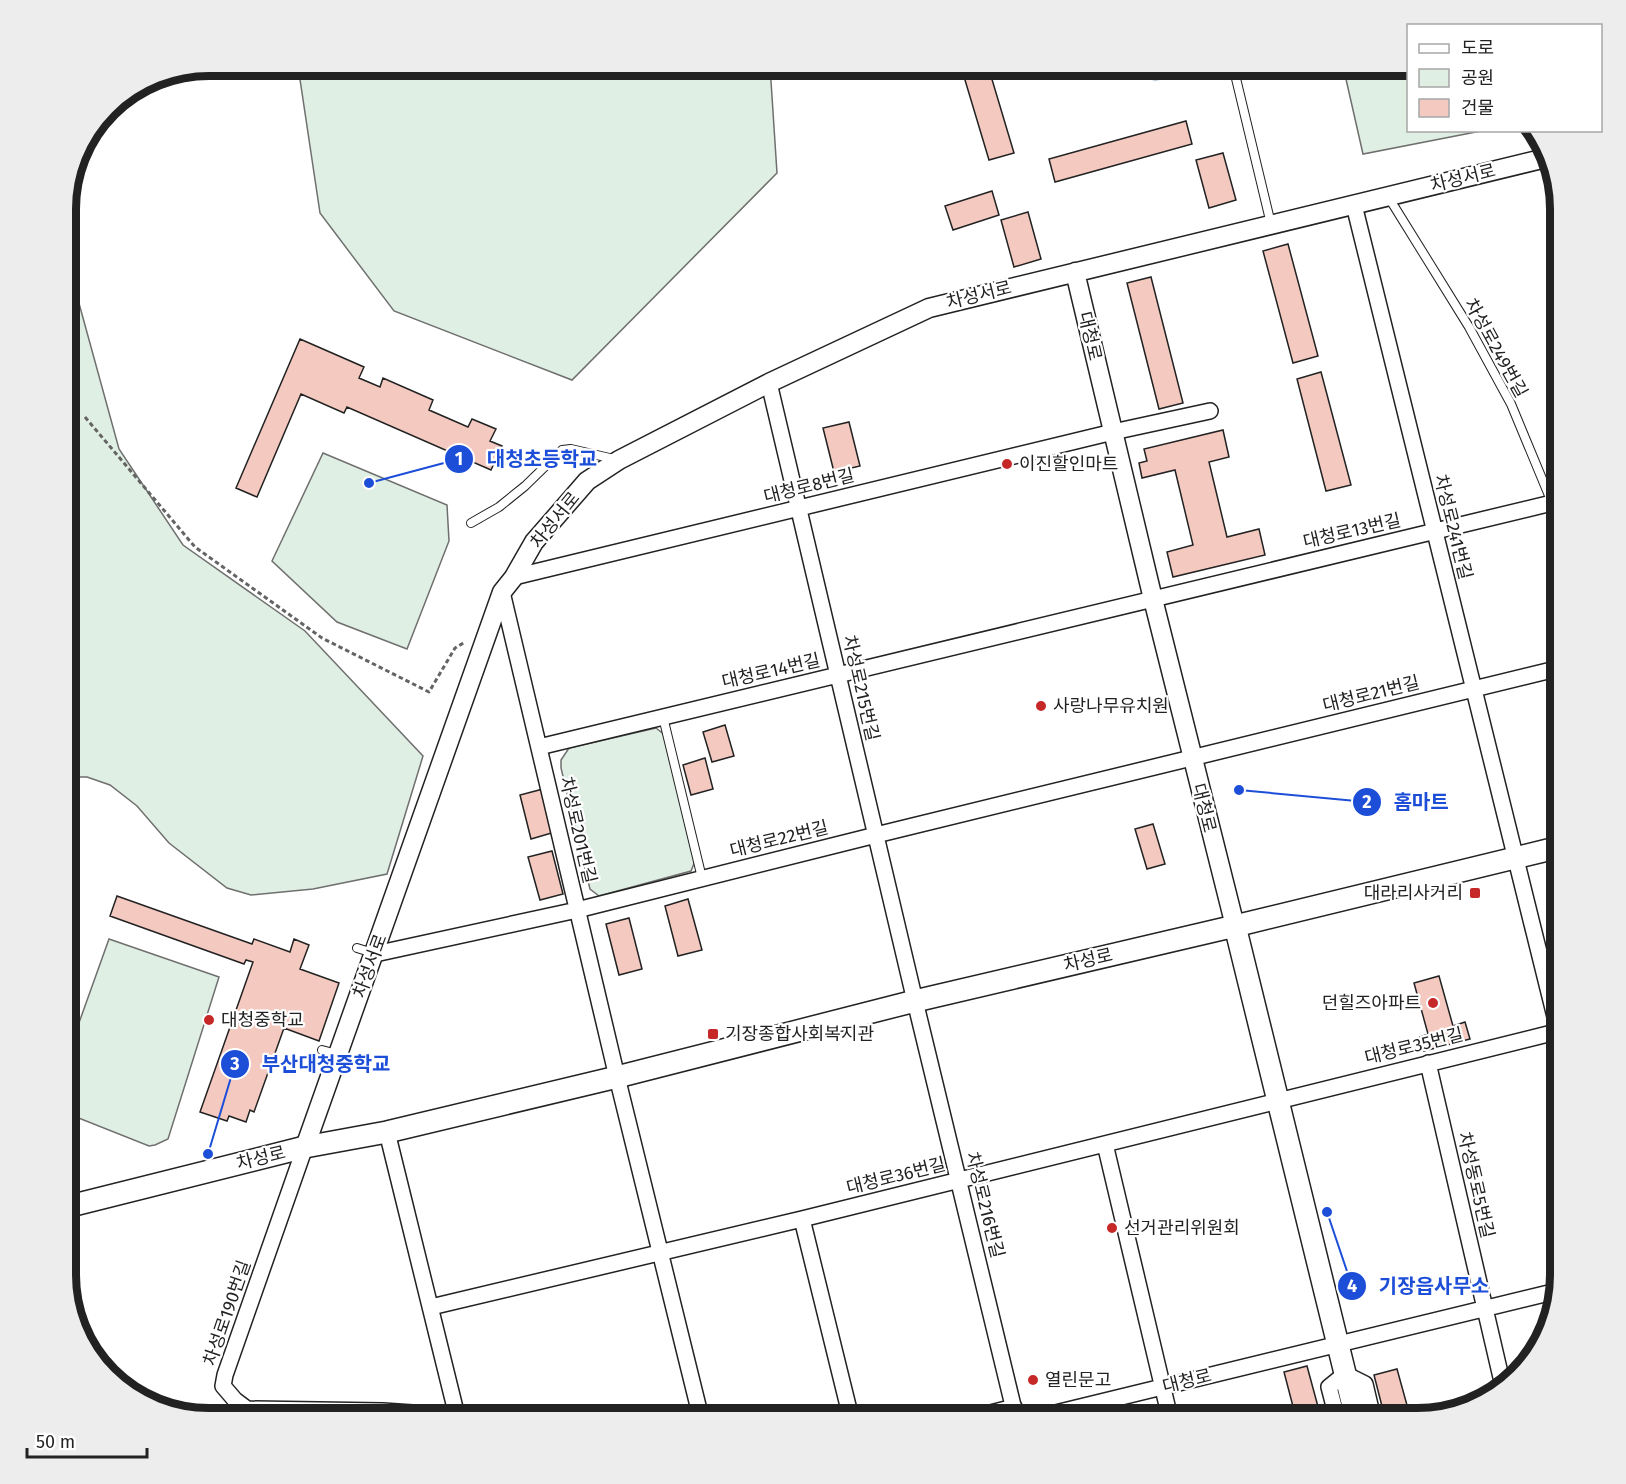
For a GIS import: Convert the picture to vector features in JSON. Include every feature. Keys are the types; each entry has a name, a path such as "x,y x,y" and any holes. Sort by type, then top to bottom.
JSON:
{"main road":[{"name":"차성로","path":"77,1204 306,1148 387,1132 617,1077 915,1001 1550,850"},
{"name":"대청로","path":"1234,926 1354,1408"}],"street":[{"name":"차성서로","path":"306,1148 331,1052 375,954 502,592 514,577 534,542 587,481 619,460 769,383 930,308 1539,160"},
{"name":"차성로241번길","path":"1354,205 1550,996"},
{"name":"대청로","path":"1075,272 1234,926"},
{"name":"차성로215번길","path":"769,383 915,1001"},
{"name":"대청로8번길","path":"514,577 1113,432 1210,411"},
{"name":"대청로13번길","path":"1153,599 1549,504"},
{"name":"차성로201번길","path":"502,592 617,1077"},
{"name":"대청로14번길","path":"539,747 1153,599"},
{"name":"대청로21번길","path":"1192,758 1549,671"},
{"name":"대청로22번길","path":"375,954 577,910 1192,758"},
{"name":"차성로216번길","path":"915,1001 1014,1408"},
{"name":"대청로35번길","path":"1278,1101 1550,1035"},
{"name":"차성동로5번길","path":"1428,1063 1501,1377"},
{"path":"617,1077 699,1408"},
{"name":"대청로36번길","path":"431,1307 802,1220 1278,1101"},
{"path":"387,1132 431,1307 460,1408"},
{"path":"1105,1144 1168,1408"},
{"name":"차성로190번길","path":"246,1408 223,1386 225,1376 306,1148"},
{"path":"802,1220 849,1408"},
{"path":"1338,1344 1548,1293"},
{"name":"대청로","path":"1076,1408 1338,1344"},
{"path":"1334,1408 1329,1387 1345,1374 1365,1384 1371,1408"}],"lane":[{"path":"1235,76 1271,224"},
{"name":"차성로249번길","path":"1389,196 1469,327 1511,404 1549,487"},
{"path":"471,523 499,507 525,486 562,450 571,449 619,460"},
{"path":"663,717 702,878"},
{"path":"357,948 375,954"}],"path":[{"path":"85,417 195,547 322,638 429,692 455,648 490,627"}],"green space":[{"path":"1345,76 1407,76 1407,132 1476,132 1363,154"},
{"path":"300,77 771,77 777,173 572,380 394,311 320,213"},
{"path":"77,296 119,449 183,545 305,631 423,756 387,874 313,889 251,895 227,888 169,843 137,806 110,785 87,777 77,777"},
{"path":"323,453 447,505 449,541 407,649 337,622 272,561"},
{"path":"656,728 666,736 695,861 691,871 599,896 590,889 561,760 569,748"},
{"path":"109,939 219,977 168,1139 155,1145 149,1146 77,1117 77,1028"}],"building":[{"path":"964,76 991,76 1014,153 989,160"},
{"path":"1186,121 1192,144 1055,182 1049,159"},
{"path":"1223,153 1236,200 1209,208 1196,160"},
{"path":"992,191 999,215 953,230 945,206"},
{"path":"1028,212 1041,259 1014,267 1001,220"},
{"path":"1288,244 1318,356 1293,363 1263,251"},
{"path":"1151,277 1183,403 1159,409 1127,283"},
{"path":"300,339 364,367 359,378 380,387 383,378 433,400 429,410 468,427 472,419 496,429 490,441 502,446 491,470 347,407 344,413 301,394 257,497 236,488"},
{"path":"1321,372 1351,485 1326,491 1297,379"},
{"path":"849,422 860,466 834,472 823,428"},
{"path":"1223,430 1229,457 1209,462 1227,537 1259,529 1265,555 1173,577 1167,552 1193,545 1175,470 1142,478 1139,463 1147,461 1144,449"},
{"path":"725,725 734,756 712,762 703,732"},
{"path":"705,758 713,789 691,795 683,765"},
{"path":"543,789 555,832 531,839 520,795"},
{"path":"1153,824 1165,864 1147,869 1135,829"},
{"path":"552,851 563,894 540,900 528,857"},
{"path":"117,896 252,944 254,939 290,952 294,939 309,945 300,969 339,983 319,1041 284,1028 254,1112 250,1110 246,1122 229,1116 227,1121 200,1112 253,962 246,960 244,964 110,916"},
{"path":"688,899 702,950 678,956 665,906"},
{"path":"629,918 642,969 619,975 606,924"},
{"name":"던힐즈아파트","path":"1439,976 1453,1026 1465,1022 1470,1039 1424,1051 1420,1037 1428,1034 1414,983"},
{"path":"1307,1366 1318,1408 1293,1408 1284,1372"},
{"path":"1397,1369 1408,1408 1382,1408 1374,1375"}],"waterway":[{"path":"1150,76 1155,79 1164,76"}],"place":[{"name":"이진할인마트","path":"1007,464"},
{"name":"대청초등학교","path":"369,483"},
{"name":"사랑나무유치원","path":"1041,706"},
{"name":"홈마트","path":"1239,790"},
{"name":"대라리사거리","path":"1475,893"},
{"name":"던힐즈아파트","path":"1433,1003"},
{"name":"대청중학교","path":"209,1020"},
{"name":"기장종합사회복지관","path":"713,1034"},
{"name":"부산대청중학교","path":"208,1154"},
{"name":"기장읍사무소","path":"1327,1212"},
{"name":"선거관리위원회","path":"1112,1228"},
{"name":"열린문고","path":"1033,1380"}]}
